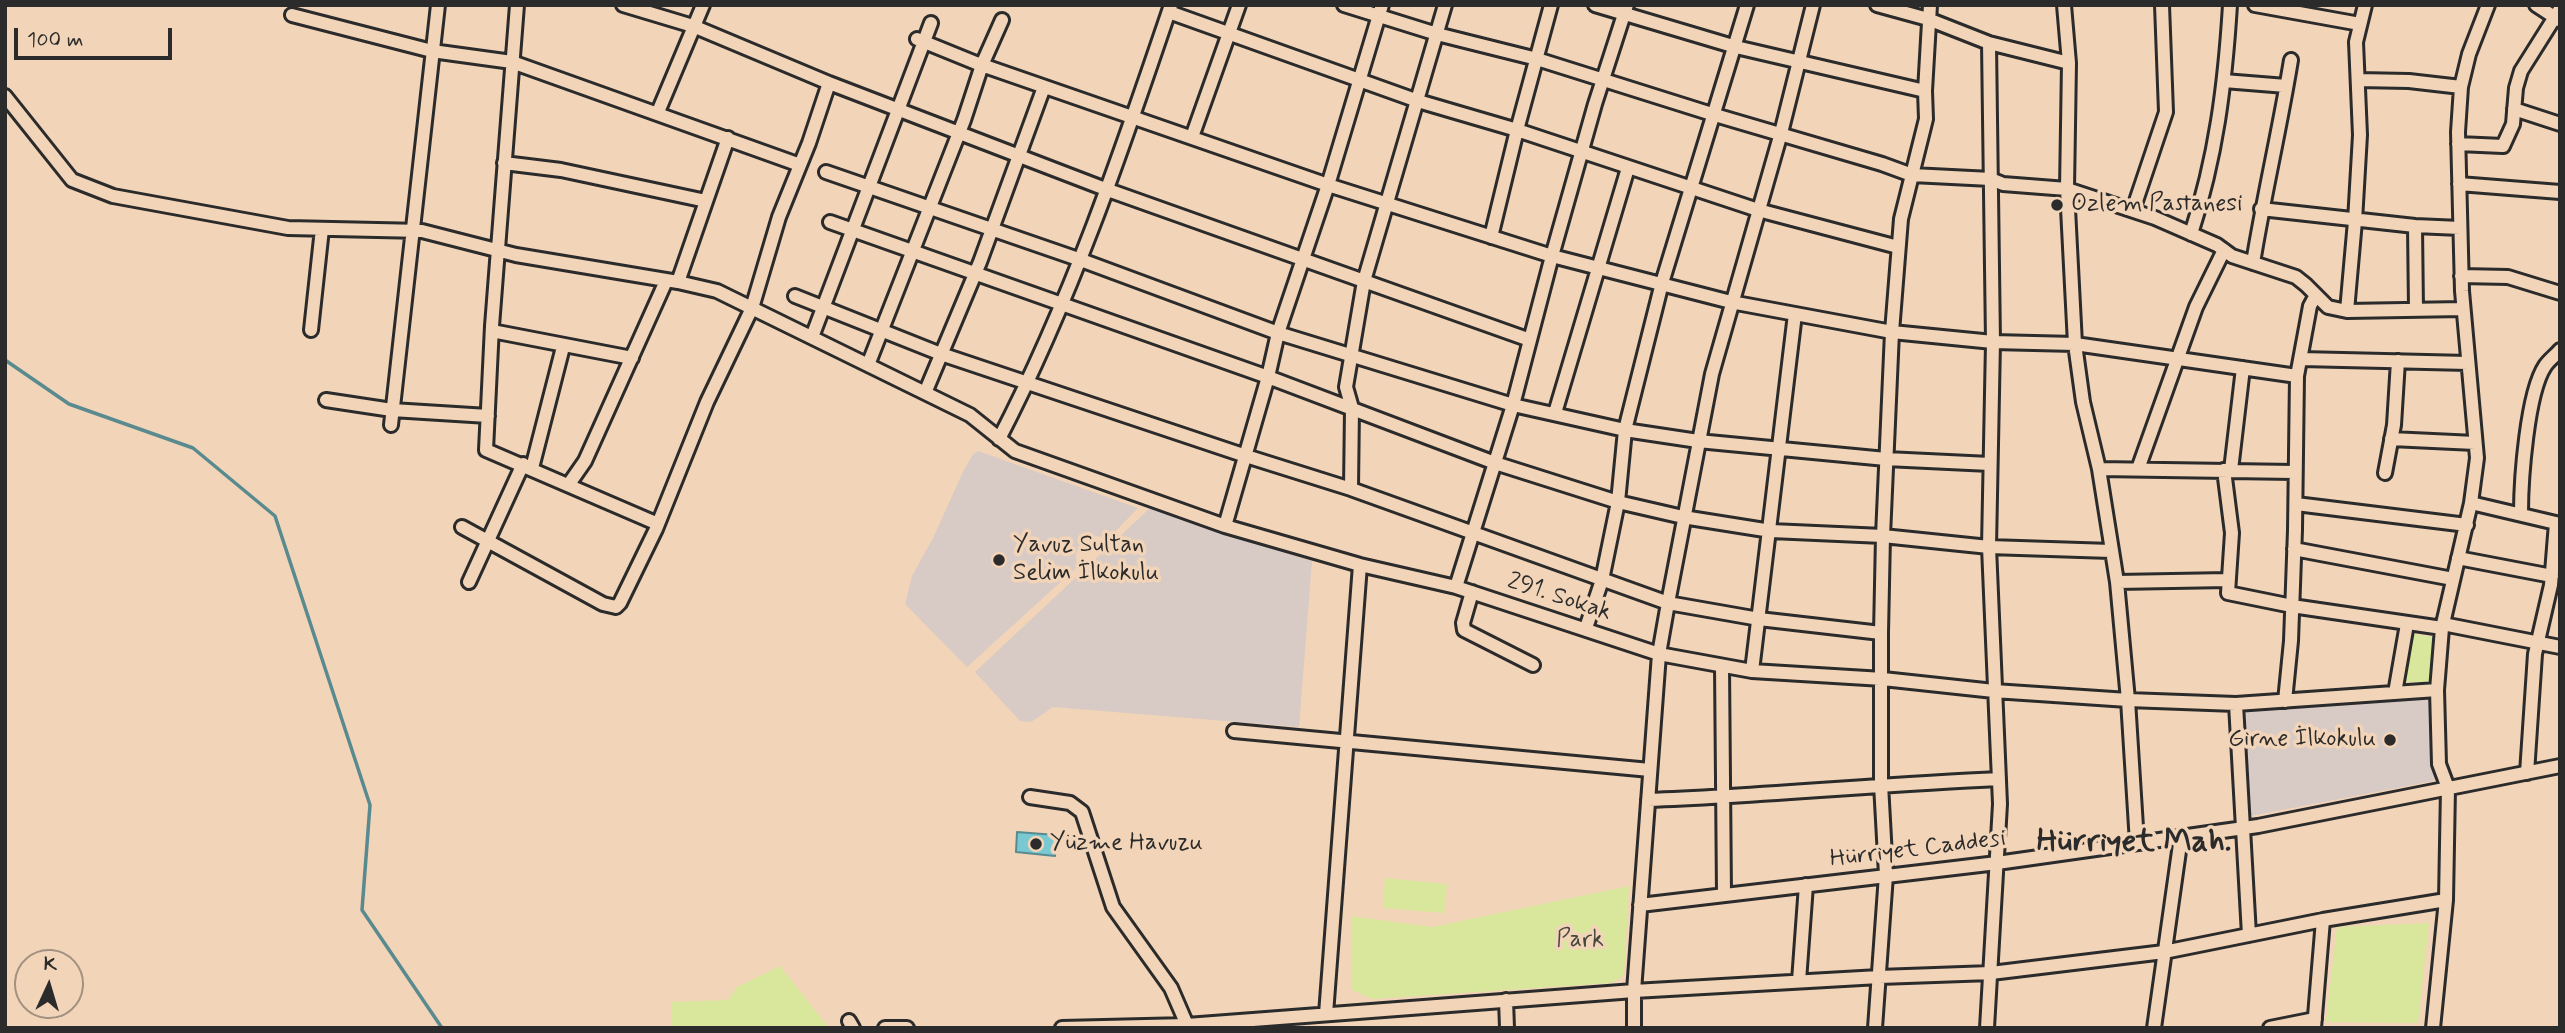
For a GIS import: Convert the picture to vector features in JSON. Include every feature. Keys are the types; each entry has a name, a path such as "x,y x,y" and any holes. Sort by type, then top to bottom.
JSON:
{"street":[{"path":"391,425 438,5"},
{"path":"517,5 492,331 486,450 658,524"},
{"path":"623,5 693,26 899,111 1108,190 1530,340"},
{"path":"657,112 703,5"},
{"path":"1192,136 1239,5"},
{"path":"1345,5 1380,10 1437,34 1537,59 1912,175 1991,179 2003,184 2067,189 2133,210 2191,234 2232,256 2296,277 2328,307 2347,311 2463,309"},
{"path":"1351,489 1352,408 1346,387 1364,281 1445,5"},
{"path":"1492,237 1517,130 1551,5"},
{"path":"1595,5 1626,9 1736,47 1925,91"},
{"path":"1586,628 1602,580 1618,502 1625,429 1662,283 1747,5"},
{"path":"1634,1028 1634,991 1659,654 1698,441 1731,302 1781,133 1812,5"},
{"path":"1877,5 1928,19 1989,43 2069,63"},
{"path":"1875,1028 1886,875 1881,785 1881,633 1892,332 1902,219 1926,119 1930,5"},
{"path":"2064,5 2069,63 2067,189 2074,344 2083,402 2099,469 2117,582 2137,842"},
{"path":"2133,210 2166,112 2162,5"},
{"path":"2191,234 2212,164 2224,81 2230,5"},
{"path":"2347,311 2356,221 2360,135 2356,42 2365,5"},
{"path":"2433,1028 2446,900 2448,788 2439,764 2437,690 2442,626 2467,525 2477,458 2463,309 2458,144 2461,87 2469,54 2488,5"},
{"path":"2458,144 2503,146 2513,124 2516,88 2521,71 2558,15 2536,5"},
{"path":"2264,6 2360,24"},
{"path":"999,439 1029,382 1081,260 1108,190 1170,8 1229,35 1418,101 1517,130 1758,210 1898,247"},
{"path":"1456,587 1513,405 1552,256 1626,9"},
{"path":"1225,526 1278,333 1328,185 1380,10"},
{"path":"292,15 432,51 512,62 800,164"},
{"path":"868,365 982,65 1002,20"},
{"path":"812,337 899,111 920,40 931,23"},
{"path":"920,40 1044,87 1386,204 1552,256 1731,302 1892,332 1993,342 2074,344 2297,376"},
{"path":"1987,1028 1999,779 1989,547 1993,342 1989,43"},
{"path":"2253,263 2291,60"},
{"path":"2358,80 2409,81 2461,87"},
{"path":"2224,81 2286,86"},
{"path":"462,527 603,604 616,607 620,603 658,524 707,402 752,308 779,218 829,83"},
{"path":"925,393 992,229 1044,87"},
{"name":"291. Sokak","path":"5,96 72,180 113,196 288,228 422,231 498,251 717,291 970,415 1016,451 1225,526 1360,565 1456,587 1659,654 1752,671 2128,700 2236,704 2437,690"},
{"path":"2514,109 2560,124"},
{"path":"569,484 585,461 632,358 672,281 706,201 728,138"},
{"path":"504,163 561,170 706,201"},
{"path":"1555,413 1628,168"},
{"path":"826,172 1081,260 1278,333 1513,405 1625,429 1698,441 1886,459 1990,464"},
{"path":"2459,184 2560,191"},
{"path":"2261,209 2356,221 2460,228"},
{"path":"830,222 1268,377 1495,463 1618,502 1684,517 1771,531 1883,536 1989,547 2111,551"},
{"path":"2414,226 2416,310"},
{"path":"311,330 322,229"},
{"path":"2138,469 2196,307 2224,250"},
{"path":"2462,276 2508,277 2560,293"},
{"path":"2285,701 2296,504 2294,472 2297,376 2310,306 2316,295"},
{"path":"795,296 942,354 1351,489 1668,603 1759,619 1881,633"},
{"path":"1752,671 1771,531 1795,314"},
{"path":"492,331 632,358"},
{"path":"469,582 486,541 528,466 563,346"},
{"path":"2521,513 2521,483 2530,408 2545,366 2560,350"},
{"path":"2301,359 2468,363"},
{"path":"2385,473 2398,361"},
{"path":"2243,368 2228,470 2232,533 2228,593 2292,606 2407,624 2442,626 2560,647"},
{"path":"327,400 392,410 488,416"},
{"path":"2391,439 2475,443"},
{"path":"2099,469 2294,472"},
{"path":"2471,503 2558,523 2552,576 2537,644 2527,772"},
{"path":"2296,504 2467,525"},
{"path":"2294,549 2453,579"},
{"path":"2458,558 2552,576"},
{"path":"1326,1014 1360,565"},
{"path":"2117,582 2228,580"},
{"path":"1472,592 1463,623 1464,630 1533,666"},
{"path":"2395,693 2407,624"},
{"path":"1722,666 1724,894"},
{"path":"2236,704 2249,935"},
{"path":"1234,731 1650,770"},
{"name":"Hürriyet Caddesi","path":"1640,905 1997,863 2242,828 2560,766"},
{"path":"1648,800 1999,779"},
{"path":"1030,797 1070,803 1082,812 1113,907 1171,988 1187,1025"},
{"path":"2154,1028 2181,836"},
{"path":"1800,981 1806,885"},
{"path":"1062,1028 1290,1022 1326,1014 1634,991 1991,973 2164,952 2323,920 2446,900"},
{"path":"2270,1028 2314,1023 2323,920"},
{"path":"1506,1000 1507,1028"},
{"path":"885,1028 907,1028"}],"shaded area":[{"name":"Yavuz Sultan Selim İlkokulu","path":"978,451 1138,508 1109,538 1096,536 1076,553 1077,567 967,667 905,604 912,576 933,538 963,472 973,454"},
{"path":"1150,508 1312,561 1299,727 1053,707 1031,722 1020,721 975,672"},
{"path":"2432,692 2434,781 2245,817 2239,709"}],"green space":[{"path":"2413,634 2432,637 2432,682 2403,682"},
{"path":"1385,878 1447,884 1444,913 1383,908"},
{"name":"Park","path":"1629,886 1624,975 1612,983 1372,999 1352,990 1351,916 1432,927"},
{"path":"2429,923 2418,1023 2326,1022 2337,927"},
{"path":"780,966 829,1028 671,1028 671,1002 728,1000 737,987"}],"water":[{"name":"Yüzme Havuzu","path":"1017,832 1056,835 1055,856 1016,852"}],"waterway":[{"path":"5,360 69,404 193,448 275,516 370,805 362,910 442,1028"}],"place":[{"name":"Ozlem Pastanesi","path":"2057,205"},
{"name":"Yavuz Sultan Selim İlkokulu","path":"999,560"},
{"name":"Girne İlkokulu","path":"2390,740"},
{"name":"Yüzme Havuzu","path":"1036,844"}],"district":[{"name":"Hürriyet Mah.","path":"2134,843"}]}
